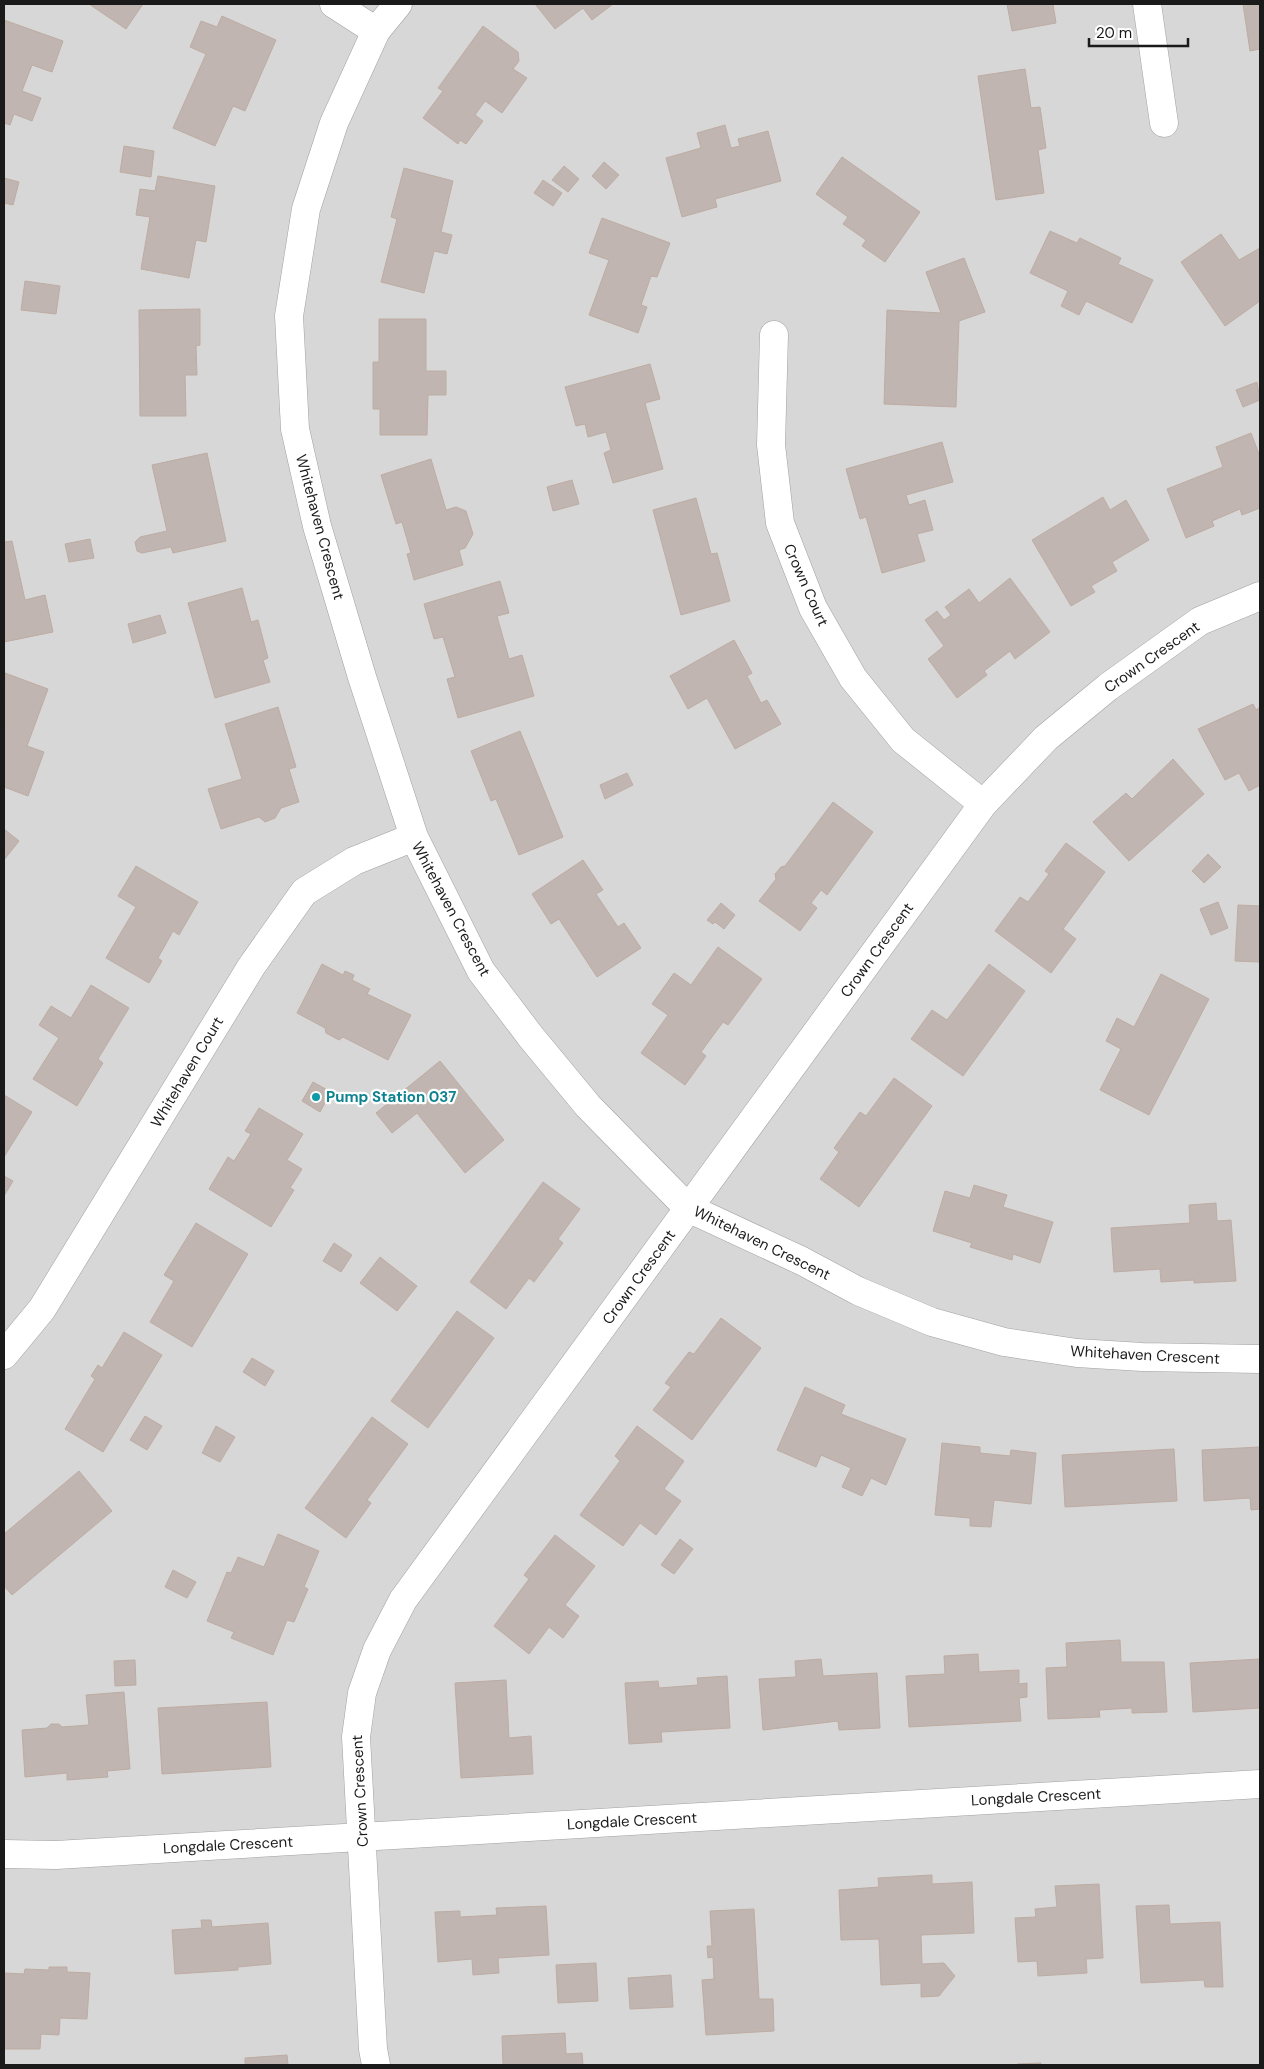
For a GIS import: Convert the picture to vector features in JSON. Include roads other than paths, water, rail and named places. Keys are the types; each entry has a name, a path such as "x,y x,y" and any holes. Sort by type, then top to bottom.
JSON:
{"street":[{"path":"334,4 376,32"},
{"name":"Whitehaven Crescent","path":"398,4 376,32 334,123 306,209 289,316 295,429 317,526 362,677 414,837 481,971 531,1037 588,1106 688,1208 802,1261 858,1291 932,1322 1004,1342 1077,1353 1142,1357 1260,1359"},
{"path":"1147,4 1164,123"},
{"name":"Crown Court","path":"774,335 771,445 780,523 813,608 854,678 903,740 983,804"},
{"name":"Crown Crescent","path":"376,2065 373,2049 356,1737 362,1692 378,1650 403,1600 983,804 1046,738 1108,687 1200,621 1260,596"},
{"name":"Whitehaven Court","path":"4,1355 42,1309 251,967 304,892 354,861 414,837"},
{"name":"Longdale Crescent","path":"4,1854 56,1855 362,1838 1260,1784"}],"place":[{"name":"Pump Station 037","path":"316,1097"}]}
